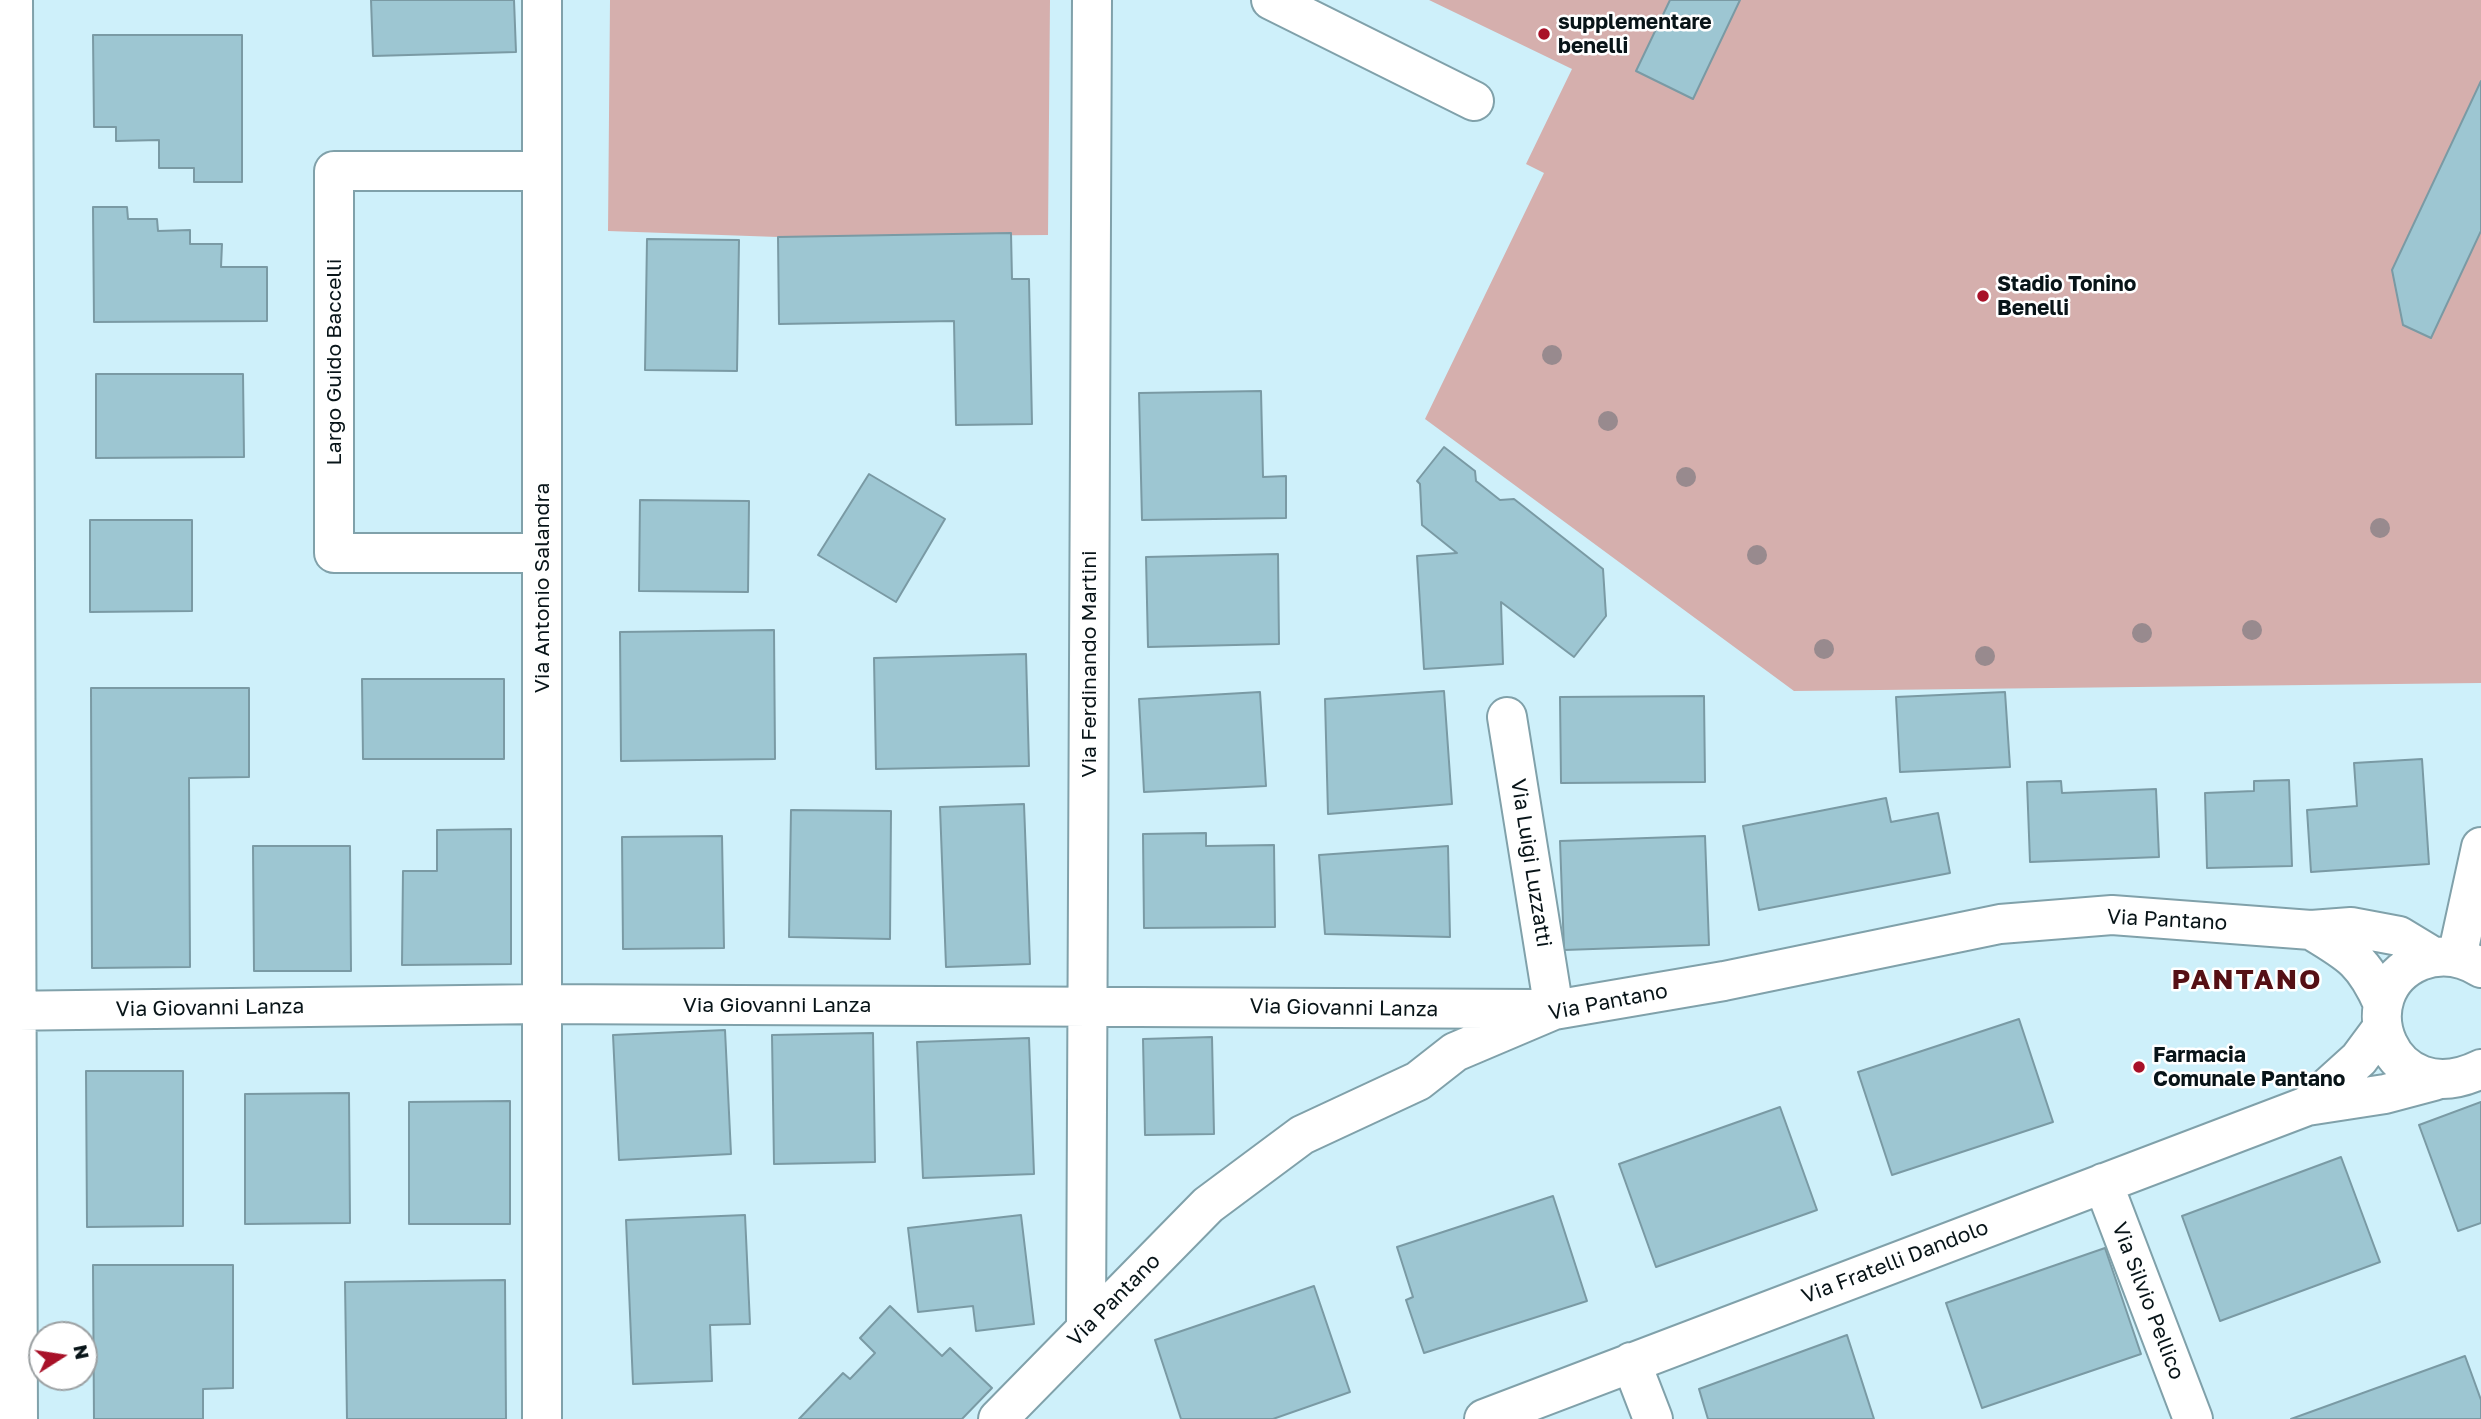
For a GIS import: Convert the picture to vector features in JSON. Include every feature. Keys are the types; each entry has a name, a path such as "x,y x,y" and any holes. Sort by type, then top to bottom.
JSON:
{"street":[{"path":"13,0 7,45 9,1011 18,1419"},
{"name":"Via Antonio Salandra","path":"542,0 542,1419"},
{"name":"Via Ferdinando Martini","path":"1086,1328 1092,0"},
{"path":"1271,0 1475,101"},
{"name":"Largo Guido Baccelli","path":"542,171 334,171 334,553 542,553"},
{"name":"Via Luigi Luzzatti","path":"1507,717 1554,1010"},
{"path":"2457,961 2481,847"},
{"name":"Via Pantano","path":"998,1419 1208,1205 1302,1135 1418,1081 1455,1052 1554,1010 1724,981 2000,924 2112,915 2311,930 2351,927 2399,936 2457,961"},
{"name":"Via Pantano","path":"2311,930 2345,950 2370,974 2391,1052 2410,1071 2434,1080"},
{"name":"Via Fratelli Dandolo","path":"2308,1106 2359,1059 2383,1016 2393,982 2410,965 2457,961"},
{"name":"Via Giovanni Lanza","path":"9,1011 541,1004 1087,1005 1554,1010"},
{"name":"Via Fratelli Dandolo","path":"1484,1419 2308,1106 2385,1094 2434,1080 2460,1079 2481,1069"},
{"name":"Via Silvio Pellico","path":"2103,1183 2193,1419"},
{"path":"1631,1362 1653,1419"}],"shaded area":[{"path":"610,0 1050,0 1048,235 778,237 608,231"},
{"name":"Stadio Tonino Benelli","path":"1429,0 2481,0 2481,683 1794,691 1425,419 1544,173 1526,164 1572,69"}],"building":[{"path":"371,0 514,0 516,52 373,56"},
{"path":"1670,0 1740,0 1693,99 1636,71"},
{"path":"93,35 242,35 242,182 194,182 194,168 159,168 159,140 116,141 116,127 94,127"},
{"path":"2481,81 2481,231 2431,338 2403,325 2392,270"},
{"path":"93,207 127,207 128,219 157,219 158,231 190,230 190,244 222,244 221,267 267,267 267,321 94,322"},
{"path":"1011,233 1012,279 1029,279 1032,424 956,425 954,321 779,324 778,237"},
{"path":"647,239 739,240 737,371 645,370"},
{"path":"96,374 243,374 244,457 96,458"},
{"path":"1261,391 1263,477 1286,476 1286,518 1142,520 1139,393"},
{"path":"1444,447 1475,471 1476,481 1500,500 1514,499 1603,569 1606,616 1574,657 1501,602 1503,664 1424,669 1417,556 1457,553 1422,525 1420,484 1417,481"},
{"path":"869,474 945,519 896,602 818,555"},
{"path":"640,500 749,501 748,592 639,591"},
{"path":"90,520 192,520 192,611 90,612"},
{"path":"1278,554 1279,644 1148,647 1146,557"},
{"path":"774,630 775,759 621,761 620,632"},
{"path":"1026,654 1029,766 876,769 874,658"},
{"path":"362,679 504,679 504,759 363,759"},
{"path":"91,688 249,688 249,777 189,778 190,967 92,968"},
{"path":"1444,691 1452,804 1328,814 1325,699"},
{"path":"1260,692 1266,786 1144,792 1139,699"},
{"path":"2005,692 2010,767 1900,772 1896,697"},
{"path":"1704,696 1705,782 1561,783 1560,697"},
{"path":"2422,759 2429,864 2311,872 2307,810 2357,806 2354,763"},
{"path":"2289,780 2292,866 2207,868 2205,793 2254,791 2254,781"},
{"path":"2061,781 2062,793 2156,789 2159,857 2030,862 2027,782"},
{"path":"1886,798 1891,822 1938,813 1950,873 1759,910 1743,826"},
{"path":"1024,804 1030,964 946,967 940,807"},
{"path":"791,810 891,811 890,939 789,937"},
{"path":"511,829 511,964 402,965 403,871 437,871 437,830"},
{"path":"1206,833 1206,846 1274,845 1275,927 1144,928 1143,834"},
{"path":"722,836 724,948 623,949 622,837"},
{"path":"1705,836 1709,945 1564,950 1560,841"},
{"path":"253,846 350,846 351,971 254,971"},
{"path":"1448,846 1450,937 1325,934 1319,855"},
{"path":"2019,1019 2053,1122 1892,1175 1858,1072"},
{"path":"725,1030 731,1154 619,1160 613,1035"},
{"path":"873,1033 875,1162 774,1164 772,1035"},
{"path":"1212,1037 1214,1134 1145,1135 1143,1039"},
{"path":"1029,1038 1034,1174 923,1178 917,1042"},
{"path":"86,1071 183,1071 183,1226 87,1227"},
{"path":"349,1093 350,1223 245,1224 245,1094"},
{"path":"510,1101 510,1224 409,1224 409,1102"},
{"path":"2481,1102 2481,1223 2458,1231 2419,1125"},
{"path":"1780,1107 1817,1210 1656,1267 1619,1164"},
{"path":"2341,1157 2380,1262 2220,1321 2182,1216"},
{"path":"1553,1196 1587,1301 1424,1353 1406,1300 1413,1297 1397,1247"},
{"path":"745,1215 750,1324 710,1325 712,1381 633,1384 626,1220"},
{"path":"1021,1215 1034,1324 976,1331 973,1306 918,1312 908,1228"},
{"path":"2105,1248 2141,1354 1982,1408 1946,1303"},
{"path":"93,1265 233,1265 233,1388 203,1389 203,1419 94,1419 94,1391 98,1391 98,1321 93,1321"},
{"path":"505,1280 506,1419 347,1419 345,1282"},
{"path":"1314,1286 1350,1392 1273,1419 1181,1419 1155,1340"},
{"path":"890,1306 942,1356 950,1348 992,1388 962,1419 799,1419 843,1373 850,1379 875,1353 860,1338"},
{"path":"1847,1335 1874,1419 1708,1419 1699,1389"},
{"path":"2465,1356 2481,1400 2481,1419 2291,1419"}],"place":[{"name":"supplementare benelli","path":"1544,34"},
{"name":"Stadio Tonino Benelli","path":"1983,296"},
{"name":"Farmacia Comunale Pantano","path":"2139,1067"}],"district":[{"name":"PANTANO","path":"2247,980"}]}
